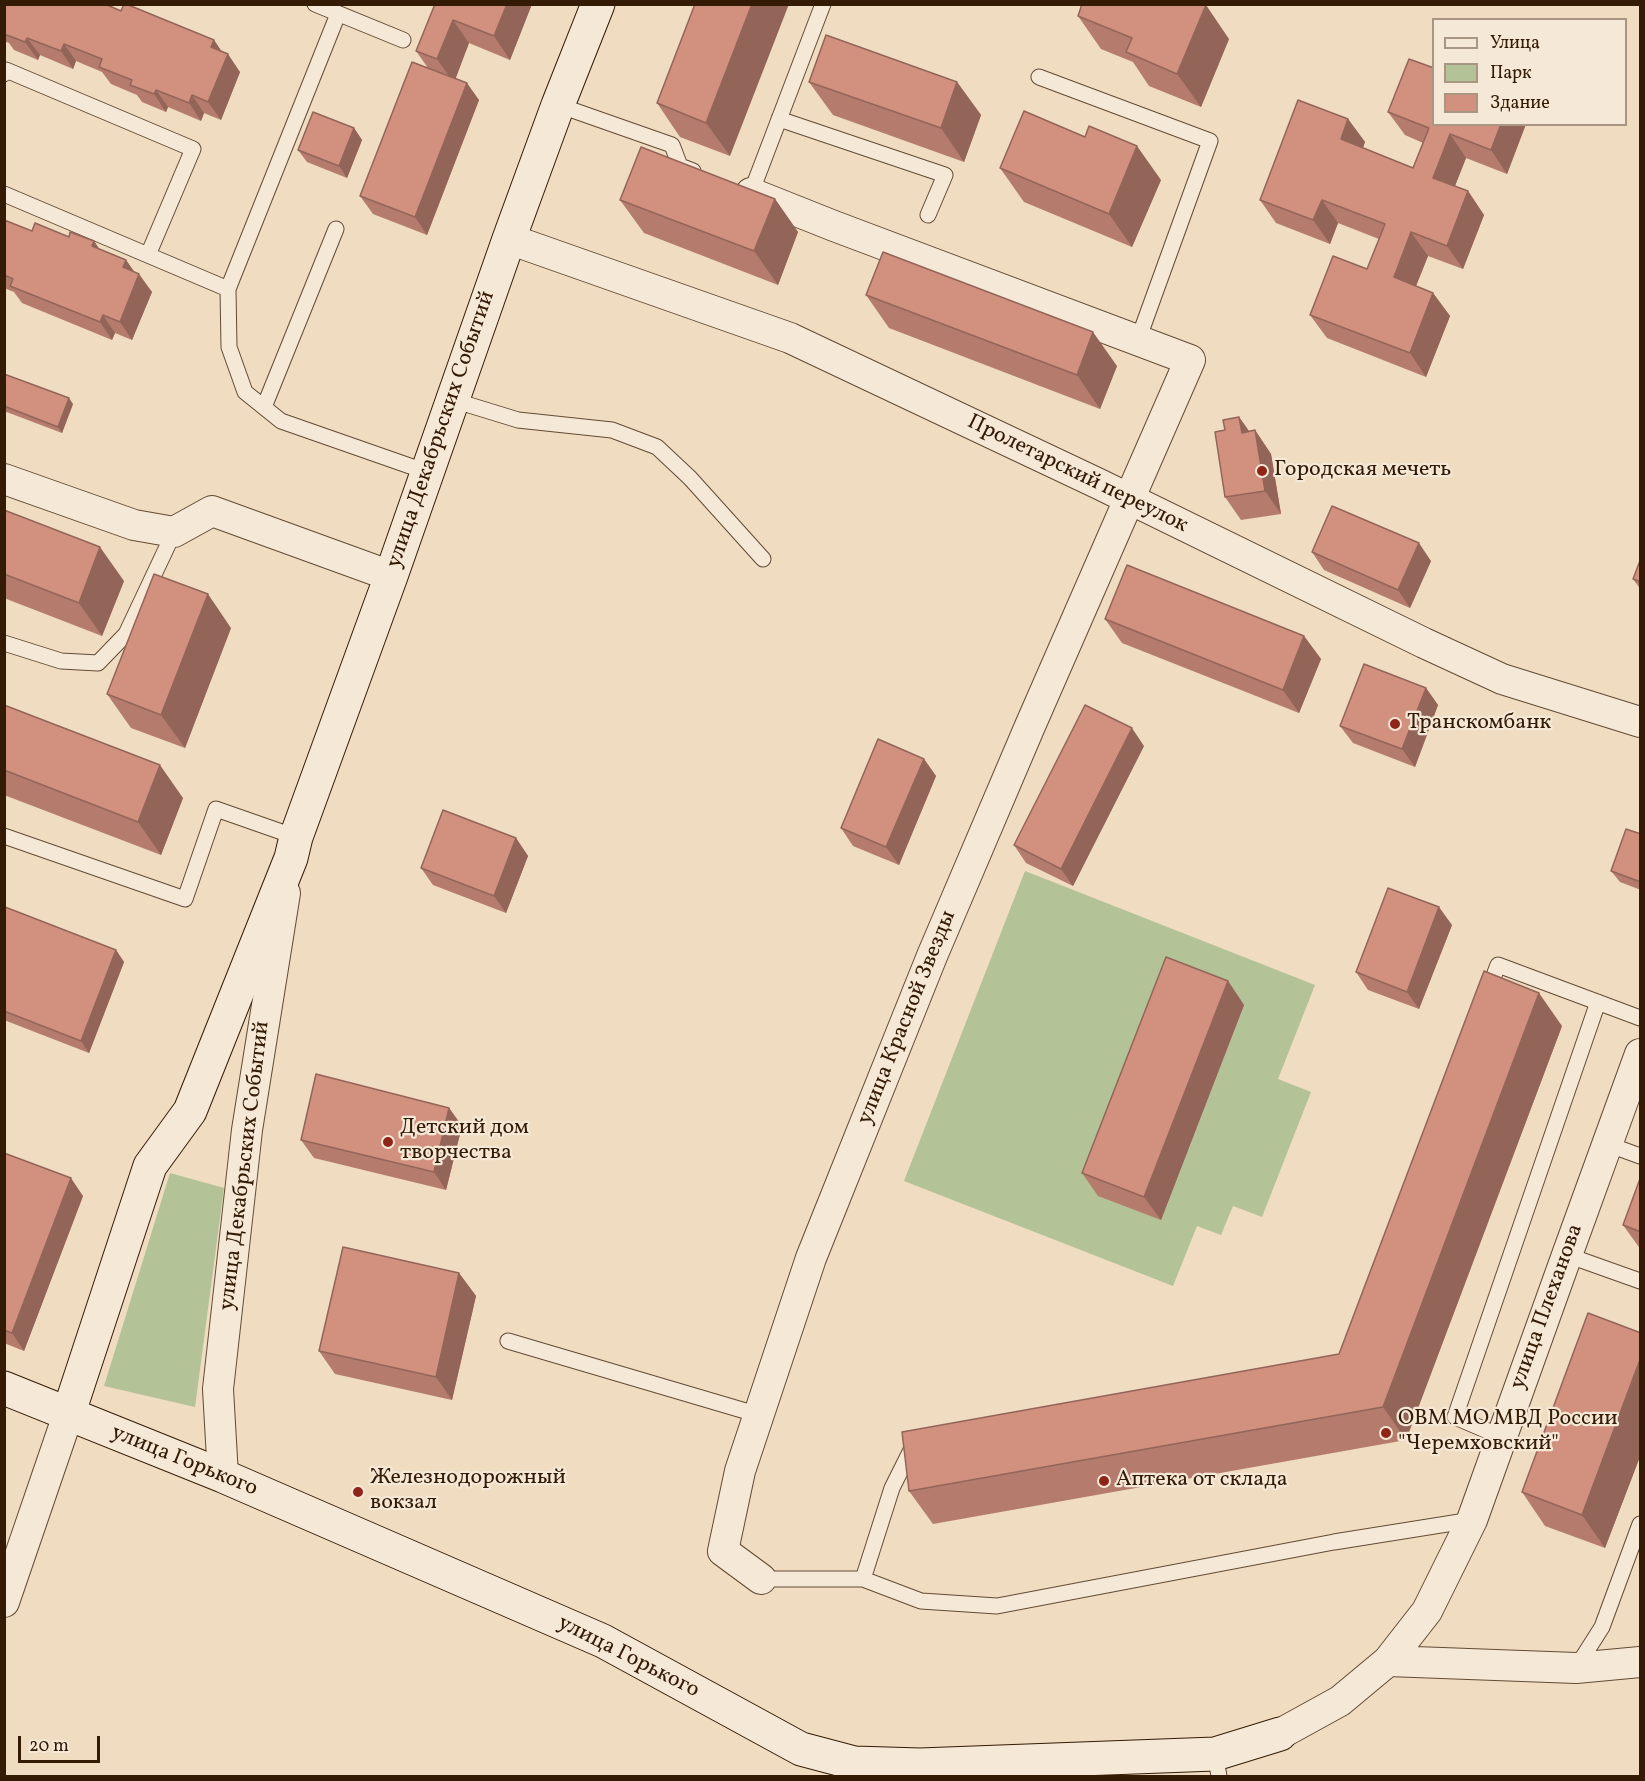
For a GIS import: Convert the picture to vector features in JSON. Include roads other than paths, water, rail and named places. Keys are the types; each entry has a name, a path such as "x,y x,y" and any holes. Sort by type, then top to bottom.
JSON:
{"street":[{"name":"улица Декабрьских Событий","path":"68,1415 150,1166 190,1111 294,847 509,238 598,4"},
{"path":"741,189 1138,340"},
{"name":"Пролетарский переулок","path":"509,238 790,338 1131,499 1502,679 1641,722"},
{"name":"улица Красной Звезды","path":"761,1579 723,1551 740,1471 811,1258 932,956 1190,360 1138,340"},
{"path":"4,479 134,525 174,532 212,511 391,576"},
{"name":"улица Декабрьских Событий","path":"223,1476 218,1389 247,1130 294,847"},
{"name":"улица Плеханова","path":"1280,1734 1340,1701 1388,1661 1427,1611 1472,1520 1641,1054"},
{"name":"улица Горького","path":"4,1388 223,1476 603,1641 801,1749 854,1763 908,1771 1217,1765 1280,1734"},
{"path":"4,1602 68,1415"},
{"path":"1388,1661 1576,1668 1641,1662"}],"lane":[{"path":"315,4 402,40"},
{"path":"741,189 779,119 823,4"},
{"path":"338,14 228,289 230,347 245,392 281,421 427,472"},
{"path":"4,74 6,70 193,150 148,255"},
{"path":"1039,77 1210,141 1138,340"},
{"path":"558,105 672,145 680,166 710,178"},
{"path":"779,119 945,175 928,215"},
{"path":"4,194 228,289"},
{"path":"264,407 336,229"},
{"path":"453,400 519,420 612,430 657,447 690,478 763,559"},
{"path":"4,644 61,661 98,663 126,634 174,532"},
{"path":"4,836 185,899 216,808 294,847"},
{"path":"1481,1009 1498,965 1641,1018"},
{"path":"1502,1437 1455,1417 1598,1002"},
{"path":"1607,1144 1641,1156"},
{"path":"1567,1255 1641,1281"},
{"path":"508,1341 759,1415"},
{"path":"863,1579 892,1488 917,1437 928,1435"},
{"path":"761,1579 863,1579 921,1601 997,1606 1334,1542 1472,1520"},
{"path":"1576,1668 1602,1627 1641,1524"}],"place":[{"name":"Городская мечеть","path":"1262,471"},
{"name":"Транскомбанк","path":"1395,724"},
{"name":"Детский дом творчества","path":"388,1142"},
{"name":"ОВМ МО МВД России \"Черемховский\"","path":"1386,1433"},
{"name":"Аптека от склада","path":"1104,1481"},
{"name":"Железнодорожный вокзал","path":"358,1492"}]}
